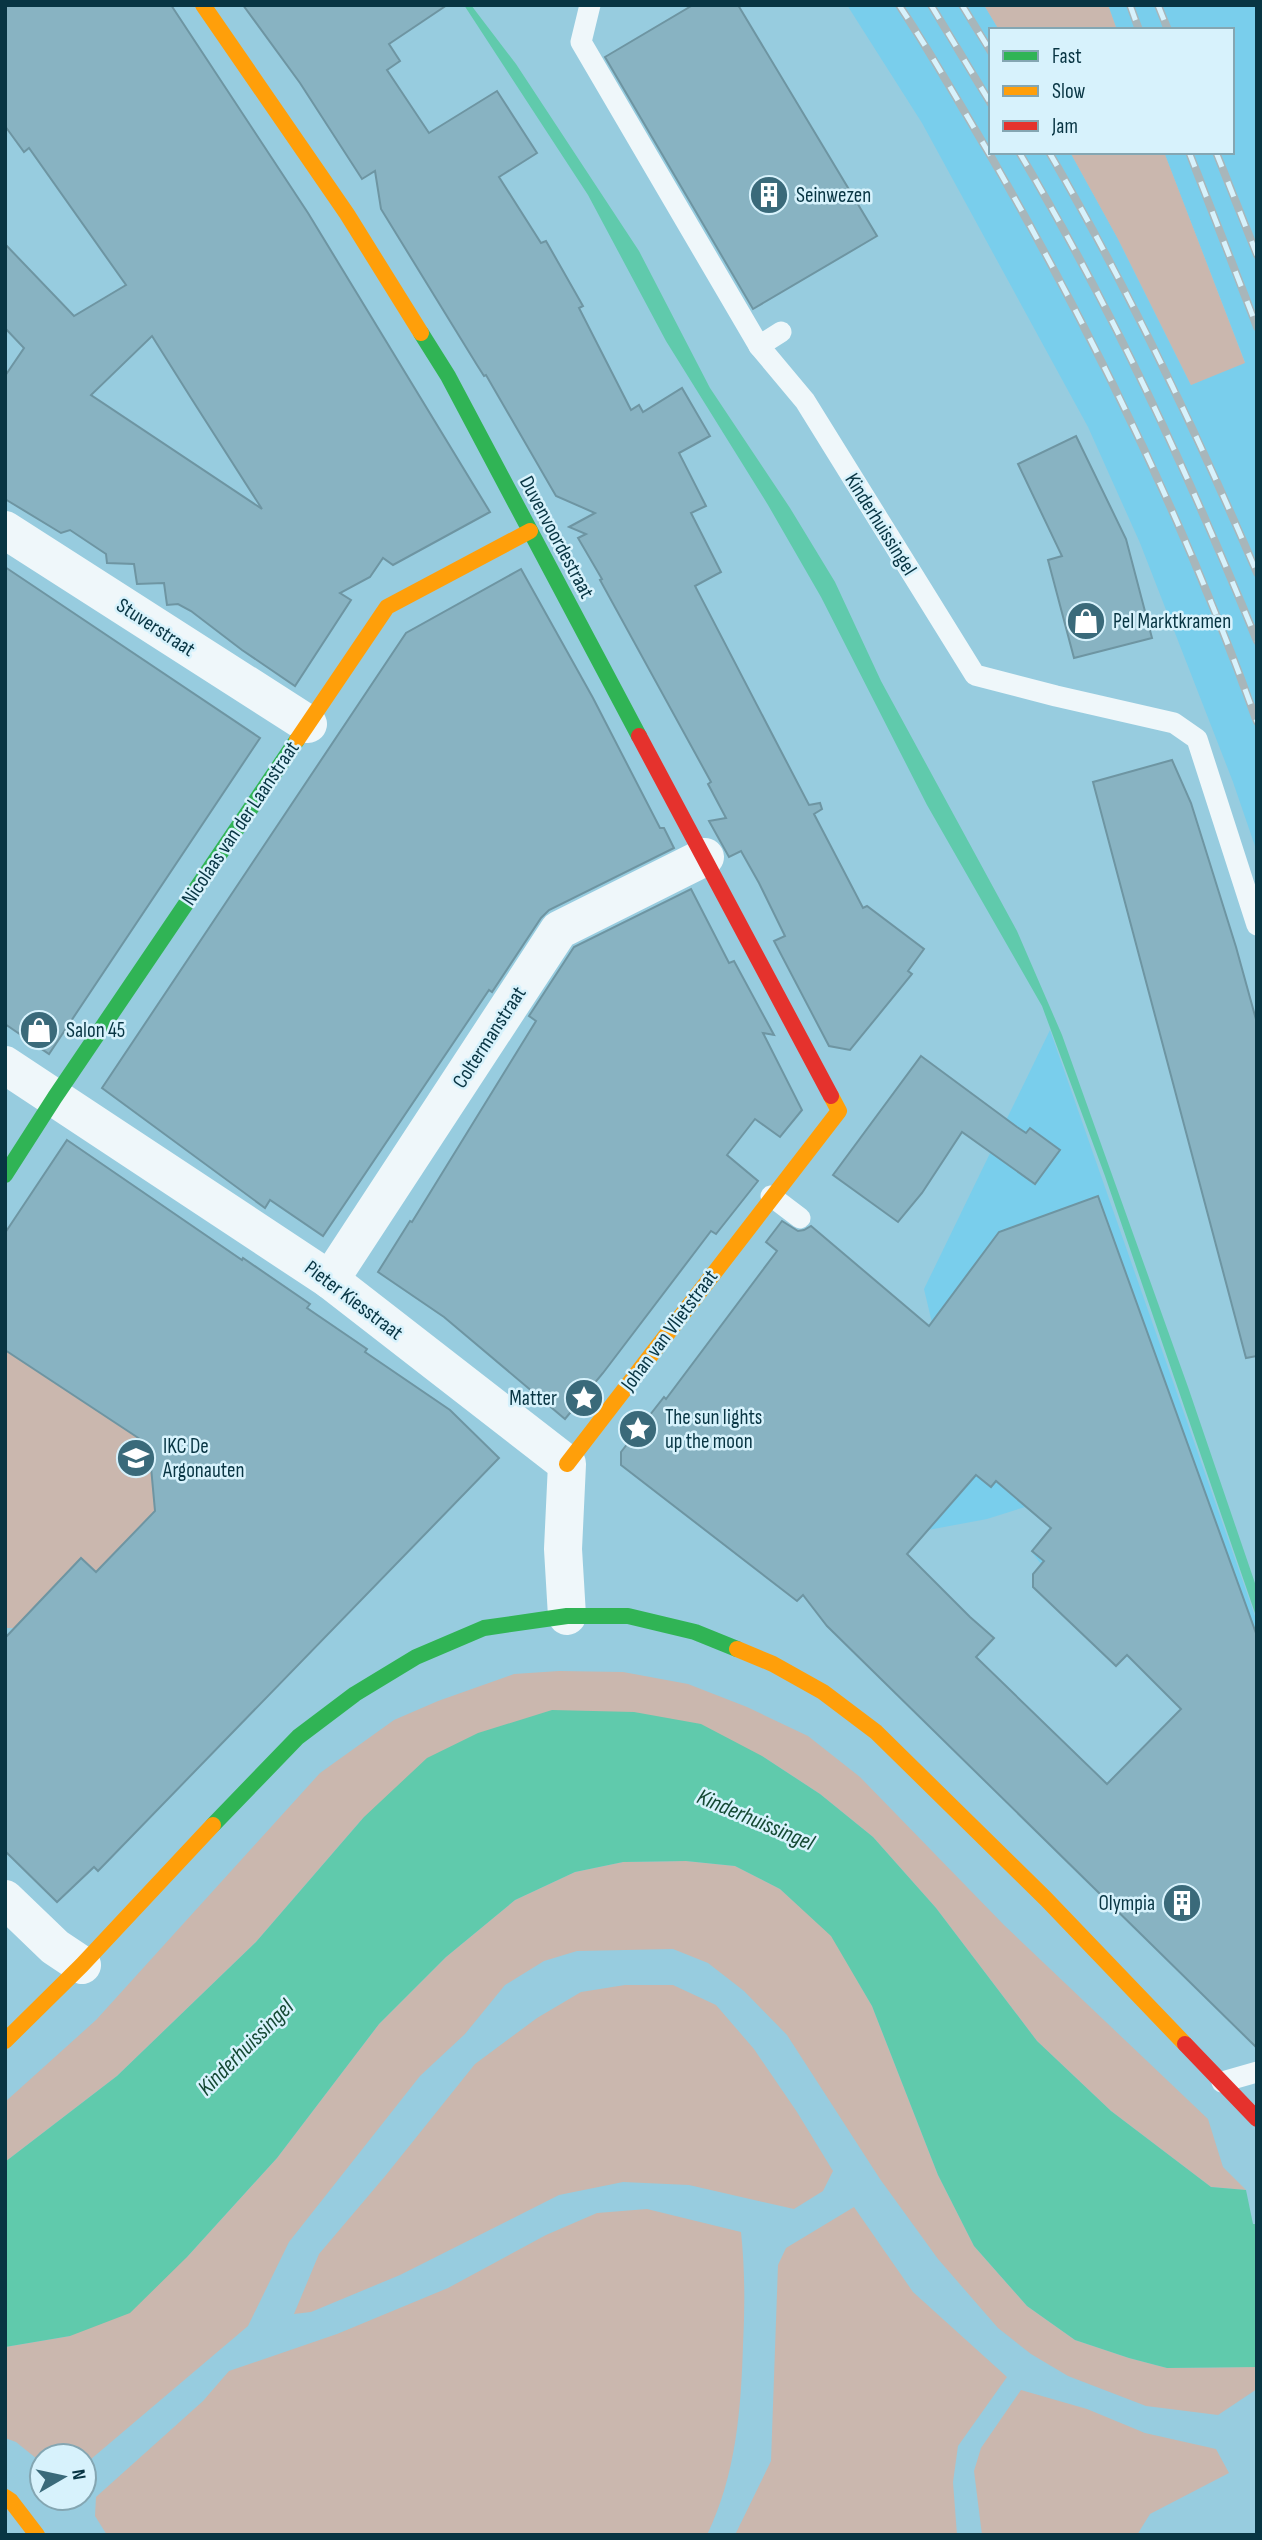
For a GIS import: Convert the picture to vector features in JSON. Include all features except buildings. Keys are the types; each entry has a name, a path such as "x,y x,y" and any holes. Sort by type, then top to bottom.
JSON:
{"street":[{"name":"Duvenvoordestraat","path":"202,5 347,214 449,376 839,1111"},
{"name":"Stuverstraat","path":"5,530 308,723"},
{"name":"Nicolaas van der Laanstraat","path":"5,1175 387,607 530,531"},
{"name":"Coltermanstraat","path":"330,1280 559,930 705,857"},
{"name":"Pieter Kiesstraat","path":"5,1065 330,1280 567,1464"},
{"name":"Johan van Vlietstraat","path":"567,1464 839,1111"},
{"path":"567,1464 563,1549 567,1615"},
{"path":"5,2042 82,1965 298,1737 355,1694 416,1657 484,1628 567,1615 628,1616 695,1632 773,1664 823,1692 876,1732 1046,1899 1257,2119"},
{"path":"5,1899 55,1947 82,1965"},
{"path":"5,2497 37,2535"}],"lane":[{"name":"Kinderhuissingel","path":"590,5 581,42 759,346 805,401 975,675 1174,723 1197,739 1257,925"},
{"path":"759,346 781,332"},
{"path":"771,1196 800,1218"},
{"path":"1222,2082 1257,2072"}],"shaded area":[{"path":"847,5 984,5 998,28 989,28 989,154 1071,154 1118,239 1191,385 1245,362 1165,154 1234,154 1234,28 1116,28 1108,5 1257,5 1257,852 1233,782 1140,543 1088,427 922,123"},
{"path":"984,5 1108,5 1116,28 998,28"},
{"path":"1071,154 1165,154 1245,363 1191,385 1118,239"},
{"path":"1050,1030 1257,1622 1257,1807 1084,1880 1076,1870 1155,1790 1194,1722 1052,1578 1031,1551 1050,1528 1025,1507 987,1519 912,1533 937,1344 924,1289"},
{"path":"5,1350 149,1445 155,1511 96,1572 81,1558 43,1598 45,1611 24,1628 5,1628"},
{"path":"559,1671 623,1672 688,1684 747,1707 808,1736 860,1777 1004,1925 1208,2119 1223,2167 1246,2190 1211,2187 1111,2111 1037,2041 936,1908 873,1837 820,1794 762,1756 364,1817 256,1942 117,2076 5,2162 5,2102 96,2020 320,1773 394,1720 438,1701 514,1674"},
{"path":"686,1861 735,1866 780,1889 831,1935 872,2006 938,2175 974,2246 1027,2306 1075,2340 1129,2358 1167,2368 1257,2367 1257,2389 1218,2415 1146,2406 1068,2376 1031,2354 998,2328 938,2259 880,2179 787,2035 744,1991 708,1963 673,1949 577,1951 544,1961 505,1985 465,2034 420,2076 289,2242 248,2326 98,2453 98,2442 28,2442 28,2452 16,2442 5,2438 5,2347 70,2336 187,2257 277,2158 379,2024 446,1957 515,1900 575,1872 623,1862"},
{"path":"625,1985 673,1985 716,2005 754,2049 833,2171 823,2191 794,2209 689,2185 623,2182 559,2195 400,2275 311,2312 294,2314 319,2254 475,2064 537,2018 581,1992"},
{"path":"854,2207 913,2292 1007,2377 958,2446 953,2482 957,2535 735,2535 771,2461 778,2265 786,2248"},
{"path":"647,2209 741,2232 744,2303 738,2418 725,2489 707,2535 107,2535 95,2516 95,2512 98,2512 98,2495 203,2401 229,2371 337,2334 448,2288 546,2235 597,2213"},
{"path":"1021,2390 1087,2409 1145,2433 1216,2449 1229,2473 1150,2514 1137,2535 982,2535 974,2471 981,2448"}],"water":[{"path":"464,5 471,5 516,64 639,251 710,388 790,508 835,582 881,681 1017,931 1062,1035 1188,1387 1257,1589 1257,1619 1105,1176 1042,1006 927,805 821,597 768,505 666,341 588,195"},
{"path":"552,1710 634,1712 701,1724 762,1756 820,1794 873,1837 936,1908 1037,2041 1111,2111 1211,2187 1246,2190 1253,2224 1257,2224 1257,2367 1167,2368 1129,2358 1075,2340 1027,2306 974,2246 938,2175 872,2006 831,1936 780,1889 735,1866 686,1861 623,1862 575,1872 515,1900 446,1957 379,2024 277,2158 187,2257 130,2313 70,2336 5,2347 5,2162 117,2076 256,1942 364,1817 427,1758 478,1733"}],"railway":[{"path":"899,5 989,153"},
{"path":"931,5 989,101"},
{"path":"962,5 989,49"},
{"path":"1130,5 1138,28"},
{"path":"1158,5 1167,28"},
{"path":"989,154 1068,296 1137,435 1201,577 1257,722"},
{"path":"1020,154 1086,271 1147,392 1257,641"},
{"path":"1050,154 1106,255 1159,360 1257,573"},
{"path":"1190,154 1257,327"},
{"path":"1217,154 1257,255"}],"traffic: fast":[{"path":"421,333 448,376 639,736"},
{"path":"5,1175 297,740"},
{"path":"213,1825 298,1737 355,1694 416,1657 484,1628 567,1616 628,1616 695,1632 737,1649"}],"traffic: slow":[{"path":"203,5 347,214 421,333"},
{"path":"297,740 387,607 530,531"},
{"path":"567,1464 839,1111 831,1096"},
{"path":"737,1649 773,1664 823,1692 876,1732 1046,1899 1185,2044"},
{"path":"5,2041 82,1965 213,1825"},
{"path":"5,2497 37,2535"}],"traffic: jam":[{"path":"639,736 831,1096"},
{"path":"1185,2044 1257,2119"}],"place":[{"name":"Seinwezen","path":"769,195"},
{"name":"Pel Marktkramen","path":"1086,621"},
{"name":"Salon 45","path":"39,1030"},
{"name":"Matter","path":"584,1398"},
{"name":"The sun lights up the moon","path":"638,1429"},
{"name":"IKC De Argonauten","path":"136,1458"},
{"name":"Olympia","path":"1182,1903"}]}
